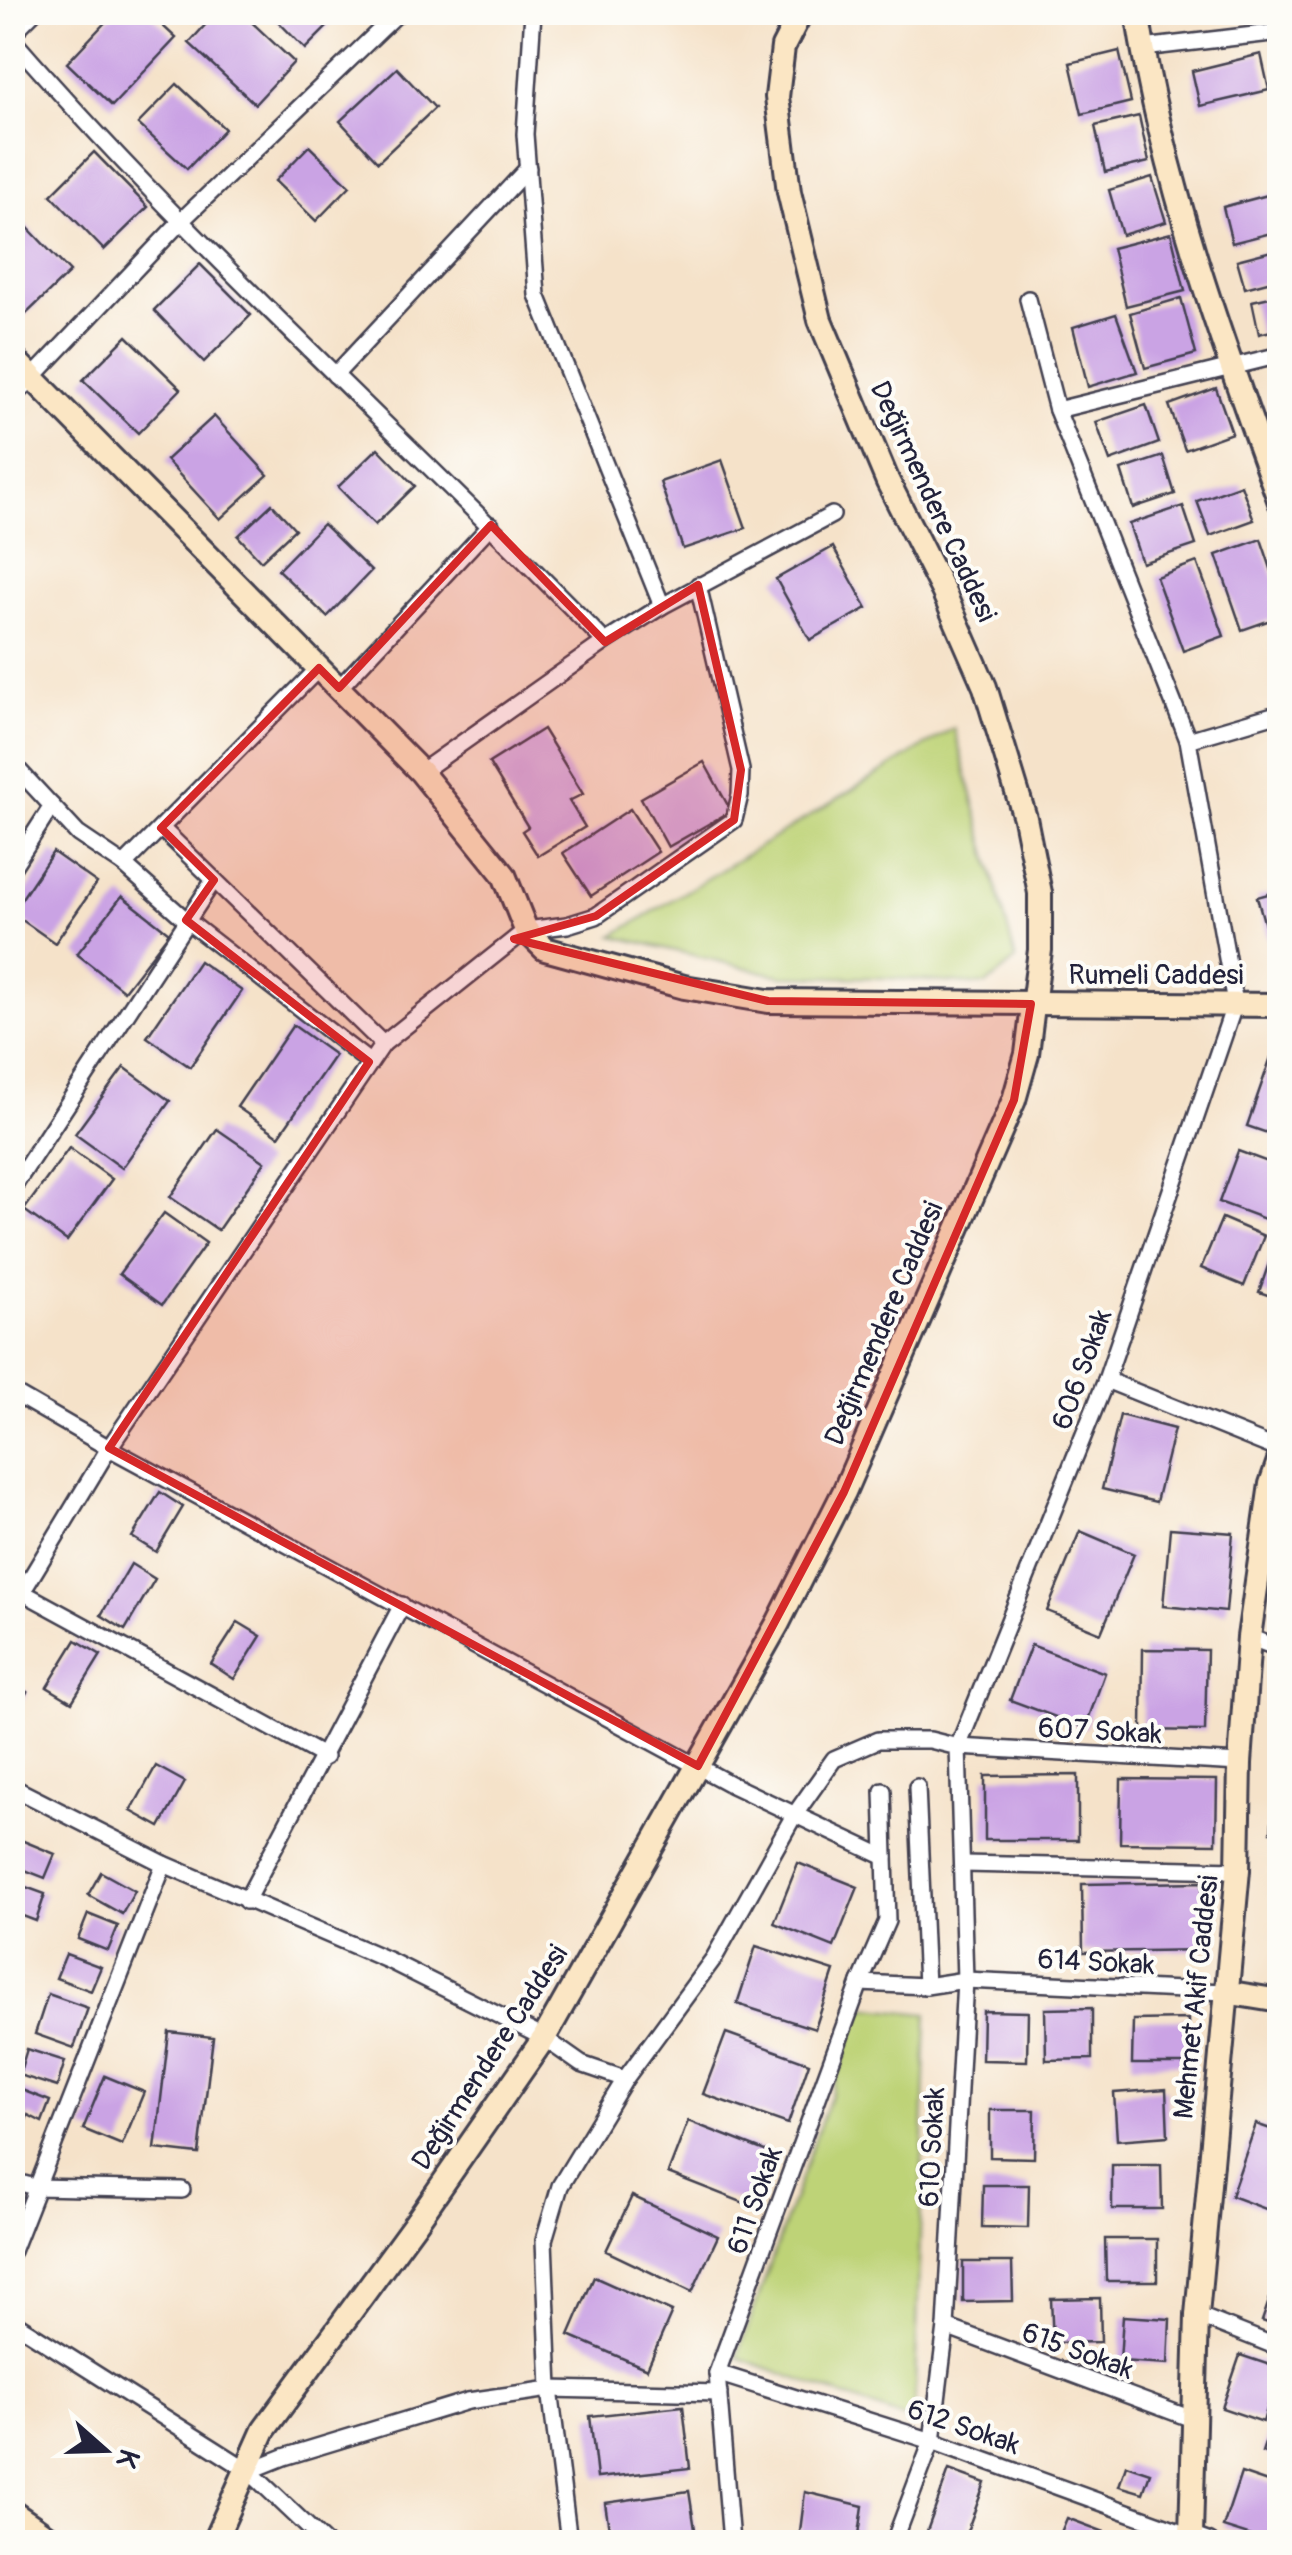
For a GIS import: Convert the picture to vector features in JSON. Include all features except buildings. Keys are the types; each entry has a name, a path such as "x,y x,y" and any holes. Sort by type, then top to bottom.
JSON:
{"street":[{"path":"34,12 12,36 182,220 334,375 492,525 605,642"},
{"path":"12,399 182,220 399,12"},
{"path":"533,12 525,134 536,296 662,606"},
{"name":"Değirmendere Caddesi","path":"214,2542 264,2430 418,2221 544,2038 778,1623 844,1492 1014,1100 1026,1054 1040,950 1040,892 1025,818 985,688 943,591 888,482 820,320 788,192 778,97 783,47 801,12"},
{"path":"1137,12 1184,222 1280,502"},
{"path":"1143,48 1280,32"},
{"path":"334,375 528,168"},
{"path":"1028,299 1057,410 1188,740 1236,1004"},
{"path":"1057,410 1280,355"},
{"path":"12,358 421,772 504,875 526,930"},
{"path":"421,772 662,606 832,515"},
{"path":"340,688 492,525"},
{"path":"12,1609 109,1448 383,1044 526,930 596,916 734,820 740,770 698,585"},
{"path":"124,864 319,668"},
{"path":"1188,740 1280,713"},
{"path":"12,763 78,834 124,864 186,920 370,1062"},
{"path":"12,868 52,806"},
{"path":"161,828 383,1044"},
{"path":"12,1189 214,880"},
{"name":"Rumeli Caddesi","path":"526,930 545,949 601,967 768,1001 1280,1004"},
{"name":"606 Sokak","path":"958,1746 1106,1380 1236,1004"},
{"path":"1106,1380 1280,1450"},
{"path":"12,1392 793,1817 885,1858"},
{"name":"Mehmet Akif Caddesi","path":"1196,2540 1192,2419 1197,2315 1238,1870 1240,1763 1249,1636 1272,1484 1280,1458"},
{"path":"22,1592 324,1756"},
{"path":"246,1901 402,1606"},
{"path":"1249,1636 1280,1650"},
{"name":"607 Sokak","path":"569,2542 550,2389 544,2240 560,2186 625,2079 714,1958 793,1817 834,1759 878,1740 930,1740 958,1746 1240,1763"},
{"name":"610 Sokak","path":"894,2542 932,2441 946,2328 965,1980 958,1746"},
{"path":"917,1787 926,1986"},
{"path":"13,1790 164,1864 390,1961 544,2038 581,2064 625,2079"},
{"name":"611 Sokak","path":"731,2542 717,2373 860,1983 887,1921 883,1791"},
{"path":"12,2251 164,1864"},
{"path":"964,1864 1238,1870"},
{"path":"860,1983 926,1986 965,1980"},
{"name":"614 Sokak","path":"965,1980 1224,1992"},
{"path":"1224,1992 1280,2001"},
{"path":"12,2181 35,2186 182,2190"},
{"path":"1197,2315 1280,2348"},
{"path":"12,2320 248,2471 324,2542"},
{"name":"615 Sokak","path":"946,2328 1192,2419"},
{"name":"612 Sokak","path":"717,2373 932,2441 1196,2540"},
{"path":"248,2471 468,2400 550,2389 719,2394"},
{"path":"12,2512 56,2542"}],"highlighted area":[{"path":"491,525 605,642 698,585 741,770 734,820 596,916 514,939 768,1001 1031,1004 1014,1100 844,1492 698,1766 109,1448 369,1062 186,920 214,880 161,828 319,668 339,688"}],"green space":[{"path":"954,728 1016,960 986,985 781,976 613,936"},
{"path":"862,2007 927,2014 914,2422 737,2357"}]}
